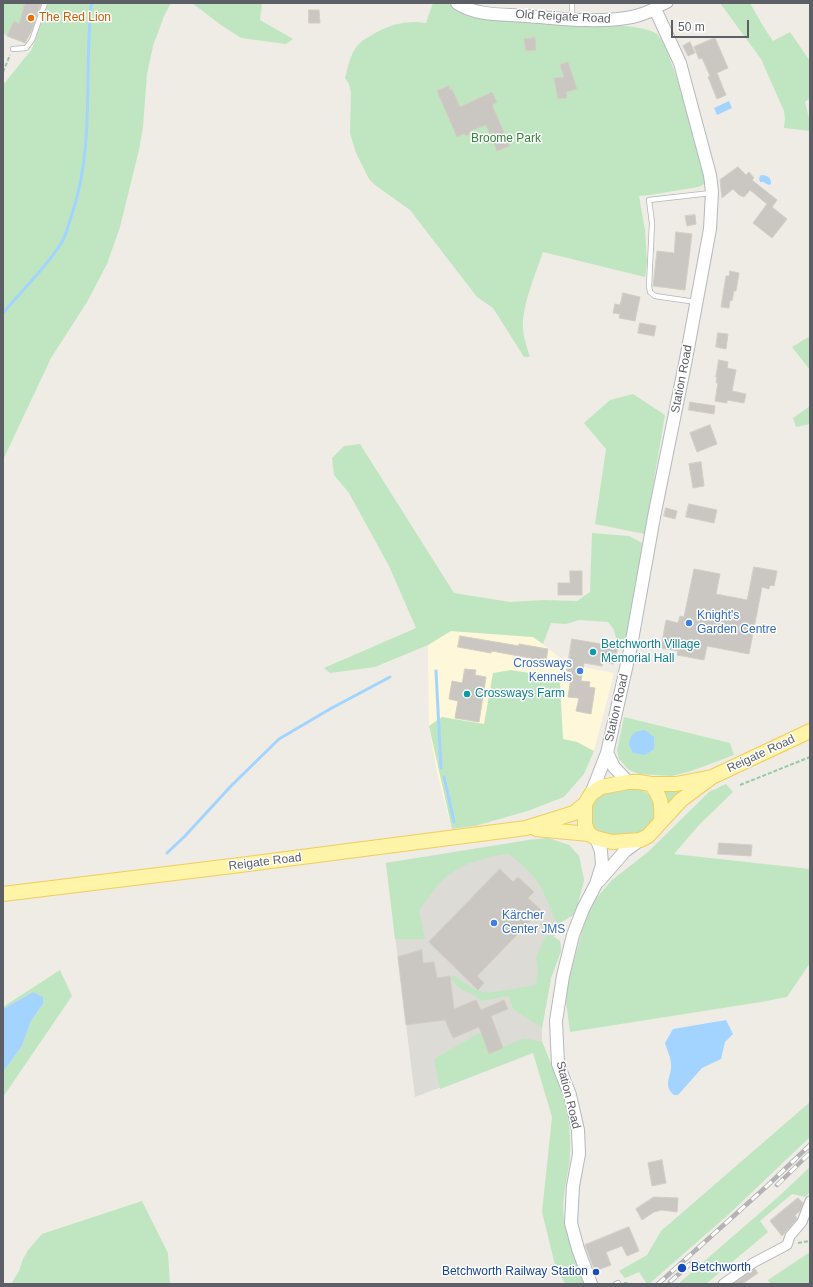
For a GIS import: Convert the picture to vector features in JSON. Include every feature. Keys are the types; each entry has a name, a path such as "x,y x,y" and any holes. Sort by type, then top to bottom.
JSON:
{"main road":[{"name":"Reigate Road","path":"661,822 682,800 712,777 810,731"},
{"name":"Reigate Road","path":"651,784 676,784 712,777"},
{"path":"628,782 651,784 659,795 662,808 661,822 648,836 640,840 612,842 592,836 585,825 588,799 601,787 628,782"},
{"name":"Reigate Road","path":"3,894 526,828 574,813 588,799"},
{"name":"Reigate Road","path":"526,828 592,836"}],"street":[{"name":"Old Reigate Road","path":"457,3 471,10 494,14 572,20 620,19 639,15 668,3"},
{"name":"Station Road","path":"588,799 607,753 631,646 654,517 710,229 712,192 708,162 683,72 655,9"},
{"name":"Station Road","path":"607,753 614,767 628,782"},
{"name":"Station Road","path":"590,1284 571,1223 573,1186 579,1154 578,1130 570,1095 558,1064 556,1021 563,976 573,935 583,909 596,884 602,865 601,851 592,836"},
{"name":"Station Road","path":"596,884 625,851 640,840"},
{"path":"723,1284 753,1263 787,1245 790,1236 802,1222 810,1201"}],"lane":[{"path":"13,48 26,48 32,40 44,3"},
{"path":"572,3 572,20"},
{"path":"697,302 655,296 650,292 652,222 648,200 712,192"}],"path":[{"path":"3,72 13,48"},
{"path":"740,785 810,757"}],"shaded area":[{"path":"450,631 533,637 568,664 614,673 594,751 584,774 564,797 528,811 475,826 452,829 437,773 429,726 428,663 428,645"},
{"path":"548,838 569,845 579,856 584,880 575,914 558,924 554,937 560,941 561,951 551,978 542,1028 542,1042 545,1048 415,1097 386,863"}],"green space":[{"path":"3,3 25,3 20,24 14,22 7,36 3,33"},
{"path":"48,3 171,3 164,16 153,46 147,74 143,127 139,150 120,227 107,264 87,302 51,358 3,460 3,85 32,49"},
{"path":"192,3 262,3 260,20 293,39 286,44 241,38"},
{"name":"Broome Park","path":"433,3 450,3 459,10 533,20 568,24 625,26 649,30 657,34 663,43 670,59 692,128 705,181 703,185 639,196 645,230 647,263 645,277 543,252 530,289 523,318 525,342 530,357 524,357 493,308 477,297 410,210 369,179 356,153 350,133 351,92 349,84 345,78 353,53 363,40 387,27 406,22 426,23"},
{"path":"720,3 750,3 773,41 790,32 810,61 810,98 805,102 810,122 810,131 784,128 784,111 761,59"},
{"path":"810,336 810,370 792,347"},
{"path":"633,394 665,415 645,534 595,524 606,449 584,423 610,400"},
{"path":"810,406 810,424 796,427 793,418"},
{"path":"360,444 454,593 510,602 544,600 577,601 590,592 592,533 629,536 644,544 628,641 616,638 614,630 608,622 579,620 566,624 551,623 543,644 533,637 451,631 428,645 375,667 330,673 324,668 416,628 389,566 349,493 334,475 332,458 344,446"},
{"path":"511,670 541,675 560,683 563,739 577,742 594,751 584,774 564,797 528,811 475,826 452,829 429,726 442,717 484,724 493,673"},
{"path":"624,717 730,743 734,755 691,771 672,776 639,774 629,770 619,759 617,750"},
{"path":"726,784 733,792 699,825 674,854 810,869 810,963 787,997 570,1032 565,994 582,931 592,903 612,880 648,852 709,792"},
{"path":"632,788 647,793 654,805 655,810 653,820 648,828 639,833 618,835 600,832 591,824 590,814 595,800 607,793"},
{"path":"663,790 684,790 670,803 668,802"},
{"path":"548,838 569,845 579,856 584,880 575,914 558,924 536,879 509,854 501,855 485,858 461,867 447,876 440,883 419,910 425,939 395,939 386,863"},
{"path":"546,935 554,937 560,941 561,951 551,978 542,1028 514,1010 508,996 482,1001 459,988 451,979 453,975 474,989 488,993 536,985 538,970 536,957"},
{"path":"60,970 72,996 3,1097 3,1072 22,1046 31,1021 43,1004 33,992 3,1009 3,1007"},
{"path":"481,1032 489,1053 524,1038 542,1042 548,1056 559,1084 567,1112 570,1156 563,1212 565,1227 584,1284 565,1284 555,1265 542,1212 552,1117 533,1053 440,1089 434,1059"},
{"path":"810,1102 810,1137 728,1215 649,1284 647,1284 639,1272 625,1278 619,1271 647,1255 661,1231"},
{"path":"810,1167 810,1191 806,1197 792,1194 760,1221 768,1232 706,1284 678,1284 777,1198"},
{"path":"142,1201 168,1253 170,1284 11,1284 19,1271 28,1250 42,1234"},
{"path":"810,1252 810,1284 771,1284 768,1280"}],"water":[{"path":"729,101 732,108 717,115 714,108"},
{"path":"761,175 769,177 771,184 769,185 760,182 759,178"},
{"path":"645,730 654,737 654,749 645,755 633,753 629,745 630,738 635,732"},
{"path":"33,992 43,997 43,1004 31,1021 22,1046 3,1072 3,1009"},
{"path":"726,1020 733,1034 725,1042 721,1059 702,1068 678,1095 674,1095 670,1091 668,1084 671,1062 665,1043 673,1029"}],"building":[{"path":"25,3 41,3 32,30 25,43 7,36 14,21 19,24"},
{"path":"309,10 319,10 320,23 309,23"},
{"path":"535,38 536,50 526,51 524,39"},
{"path":"715,38 728,68 717,73 726,95 717,99 708,77 711,76 702,58 699,59 694,47"},
{"path":"690,42 695,53 688,56 683,46"},
{"path":"568,62 577,89 566,92 567,98 558,99 554,78 564,77 560,65"},
{"name":"Broome Park","path":"449,86 450,90 452,89 460,107 492,92 497,102 492,105 510,146 497,151 486,125 470,131 468,136 463,134 457,137 437,91"},
{"path":"738,167 746,175 749,172 754,178 752,180 777,200 772,207 787,219 772,238 753,223 767,204 750,190 744,197 739,195 733,189 722,198 720,180"},
{"path":"695,215 696,224 687,226 685,216"},
{"path":"676,232 692,234 685,290 653,286 657,251 674,253"},
{"path":"730,271 739,273 736,291 734,291 732,301 730,300 729,308 721,307 726,276 729,276"},
{"path":"623,293 640,297 635,321 619,318 620,314 613,313 615,304 620,305"},
{"path":"640,323 656,326 654,336 638,333"},
{"path":"718,333 728,334 726,349 716,347"},
{"path":"719,360 728,362 727,368 736,370 732,391 746,394 744,403 727,400 727,403 715,401 718,383 716,383 716,377"},
{"path":"690,402 715,406 714,414 689,410"},
{"path":"710,425 717,444 697,452 690,433"},
{"path":"701,462 704,486 693,488 689,464"},
{"path":"689,504 717,510 714,523 686,517"},
{"path":"666,508 677,511 675,519 664,516"},
{"path":"754,567 777,571 774,586 770,585 769,589 762,587 749,654 707,646 704,660 677,655 678,651 661,648 666,620 678,623 680,616 684,617 694,569 720,574 716,594 747,600"},
{"path":"570,571 582,571 582,595 558,595 558,583 570,583"},
{"path":"460,636 519,646 519,644 548,649 546,661 492,651 491,653 458,647"},
{"path":"572,639 618,647 614,664 603,662 602,666 584,663 581,681 590,682 589,687 595,688 591,714 576,711 579,698 568,697 572,672 567,671"},
{"name":"Crossways Farm","path":"465,669 476,670 475,675 486,677 479,722 455,718 458,701 449,699 452,681 462,683"},
{"path":"719,843 752,845 751,856 718,854"},
{"path":"500,869 513,882 518,877 534,892 528,898 541,910 477,976 484,983 478,990 429,942"},
{"path":"422,950 423,963 434,962 437,978 450,976 454,1009 476,1000 481,1010 504,1000 508,1009 491,1016 503,1048 489,1054 479,1027 453,1038 445,1020 406,1025 398,957"},
{"path":"662,1160 666,1183 652,1186 648,1163"},
{"path":"654,1197 678,1198 677,1212 662,1210 654,1212 642,1220 636,1209"},
{"path":"798,1198 803,1203 800,1211 795,1215 797,1219 782,1236 770,1221"},
{"path":"629,1227 639,1251 627,1256 622,1246 606,1252 611,1265 595,1271 585,1245"},
{"path":"755,1269 758,1273 742,1284 733,1284"}],"waterway":[{"path":"3,313 47,263 62,242 67,231 78,191 86,139 89,32 92,3"},
{"path":"436,671 441,768"},
{"path":"167,853 185,836 231,786 279,739 330,709 390,677"},
{"path":"444,777 454,822"}],"railway":[{"path":"658,1284 767,1186 810,1145"},
{"path":"777,1185 810,1153"},
{"path":"670,1282 691,1263"}],"place":[{"name":"The Red Lion","path":"31,18"},
{"name":"Knight's Garden Centre","path":"689,623"},
{"name":"Betchworth Village Memorial Hall","path":"593,652"},
{"name":"Crossways Kennels","path":"580,671"},
{"name":"Crossways Farm","path":"467,694"},
{"name":"Kärcher Center JMS","path":"494,923"},
{"name":"Betchworth","path":"682,1268"},
{"name":"Betchworth Railway Station","path":"596,1272"}]}
